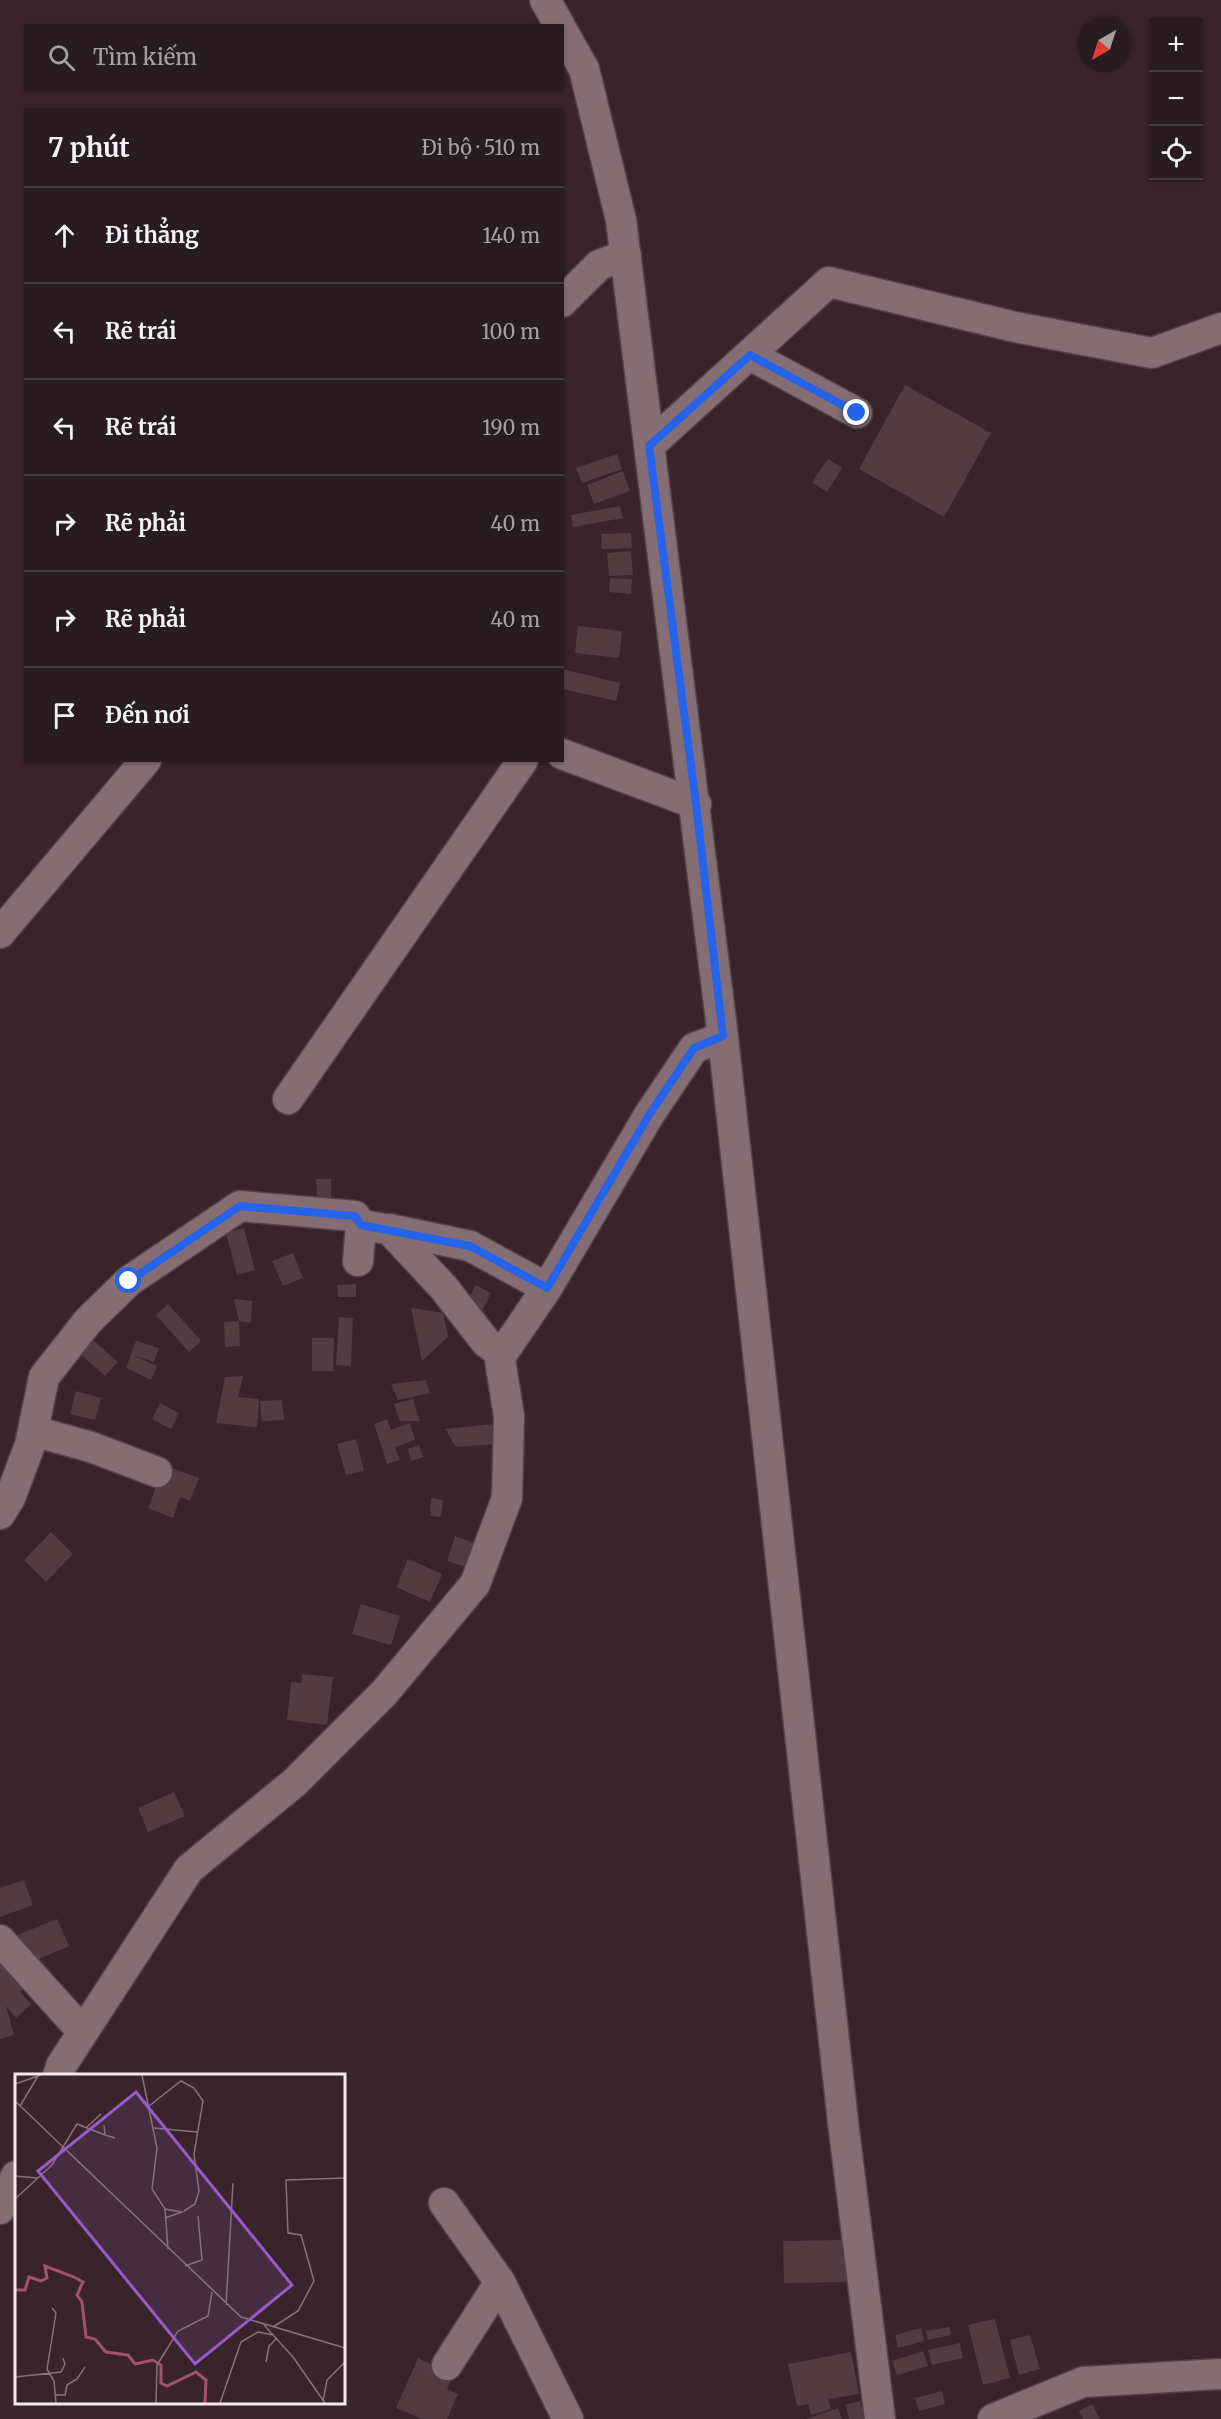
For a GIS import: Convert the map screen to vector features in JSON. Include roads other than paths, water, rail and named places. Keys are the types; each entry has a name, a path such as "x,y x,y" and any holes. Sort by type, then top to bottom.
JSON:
{"street":[{"path":"545,0 559,24"},
{"path":"564,34 584,69 621,220 626,255 696,804 842,2110 880,2419"},
{"path":"564,300 599,265 626,255"},
{"path":"649,446 829,282 1015,327 1152,353 1221,328"},
{"path":"750,355 857,413"},
{"path":"564,755 696,804"},
{"path":"0,933 144,762"},
{"path":"288,1099 521,762"},
{"path":"58,2074 82,2032 189,1869 294,1783 384,1693 475,1584 507,1498 509,1416 500,1360 502,1354 547,1288 649,1115 694,1048 723,1036"},
{"path":"0,1514 10,1498 30,1445 44,1377 88,1321 129,1281 240,1206 355,1216 375,1227 444,1288 486,1342 502,1354"},
{"path":"375,1227 470,1246 547,1288"},
{"path":"358,1261 375,1227"},
{"path":"33,1431 91,1447 157,1472"},
{"path":"0,1940 82,2032"},
{"path":"0,2209 15,2178"},
{"path":"444,2203 500,2282 568,2419"},
{"path":"447,2365 500,2282"},
{"path":"993,2419 1083,2382 1221,2374"}]}
